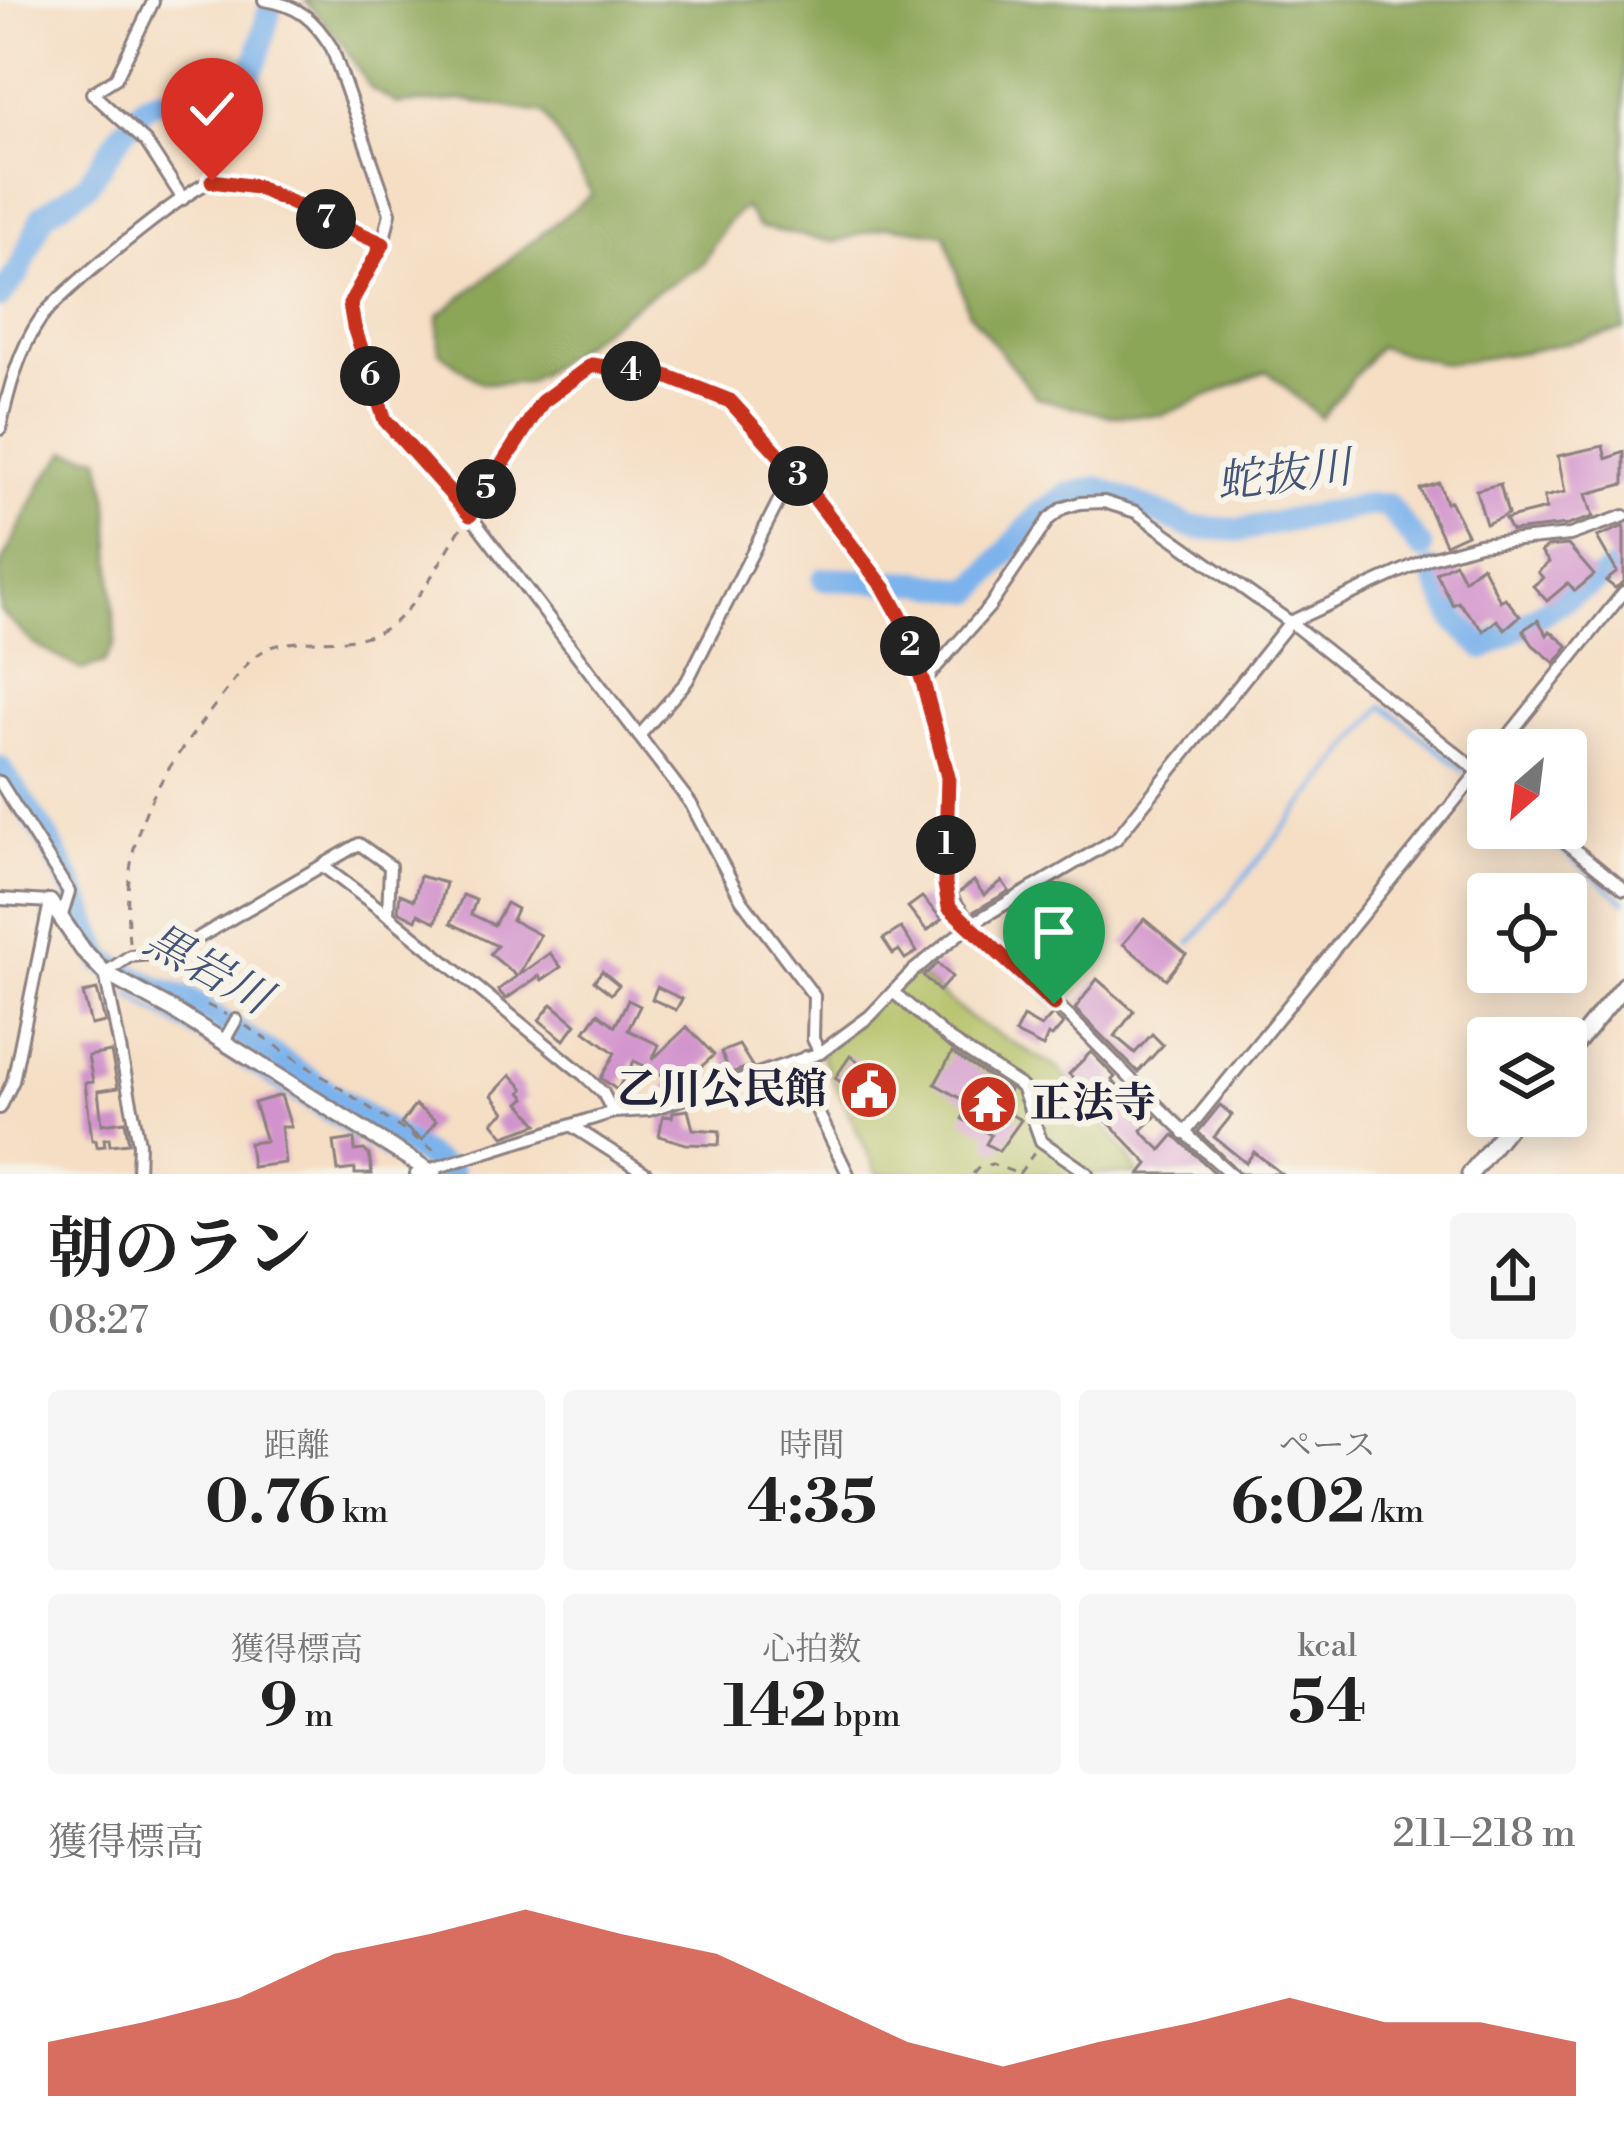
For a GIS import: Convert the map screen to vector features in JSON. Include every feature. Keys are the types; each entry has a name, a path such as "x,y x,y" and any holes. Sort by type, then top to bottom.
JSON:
{"main road":[{"path":"1587,1030 1624,985"},
{"path":"1470,1174 1500,1137"}],"street":[{"path":"264,0 292,4 316,23 332,48 391,213 383,244 350,304 385,420 470,515 691,804 741,899 814,996 813,1039 820,1053"},
{"path":"153,2 116,78 92,92 146,142 183,199"},
{"path":"0,429 9,389 38,322 54,300 212,181 256,187 383,244"},
{"path":"470,515 542,402 592,365 666,376 730,401 794,471 885,589 900,616 948,777 945,884 949,907 1231,1174"},
{"path":"639,736 687,681 794,471"},
{"path":"923,682 990,606 1049,519 1063,508 1104,502 1136,512 1290,622 1467,763"},
{"path":"0,899 50,902 105,973 224,1041 427,1172 613,1112 649,1110 820,1053 869,1016 971,924 1116,838 1290,622 1430,558 1478,544 1570,535 1624,516"},
{"path":"1514,729 1624,592"},
{"path":"0,782 69,892 62,915"},
{"path":"1184,1134 1467,795"},
{"path":"105,973 130,956 174,952 359,844 390,866 388,915"},
{"path":"1574,849 1624,889"},
{"path":"324,867 584,1076 603,1093 613,1112"},
{"path":"0,1108 13,1081 50,902"},
{"path":"105,973 139,1143 138,1174"},
{"path":"893,992 950,1040 1022,1087 1041,1141 1087,1173"},
{"path":"224,1041 236,1020"},
{"path":"805,1057 814,1104 848,1174"},
{"path":"572,1126 646,1174"}],"path":[{"path":"130,956 125,891 132,854 163,773 180,750 252,658 277,645 358,640 389,627 408,608 470,515"},
{"path":"206,1005 452,1163"},
{"path":"974,1174 979,1167 992,1164 1019,1174 1041,1141"}],"green space":[{"path":"305,0 1624,0 1624,330 1445,364 1378,347 1321,418 1267,371 1163,415 1110,416 1037,398 968,311 945,234 888,226 834,242 758,227 745,207 727,223 702,265 644,299 527,383 481,383 439,352 438,316 592,194 544,113 464,100 398,104 371,89 342,43"},
{"path":"67,451 100,457 109,503 115,643 104,663 82,670 34,644 0,611 0,566 42,483"},
{"path":"913,971 971,1019 1059,1069 1138,1174 878,1174 820,1053"}],"building":[{"path":"1603,446 1606,459 1624,452 1624,484 1586,494 1593,517 1568,525 1511,531 1505,519 1546,509 1544,497 1565,492 1558,456"},
{"path":"1439,483 1467,534 1445,544 1420,489"},
{"path":"1500,484 1508,514 1486,524 1476,490"},
{"path":"1624,526 1624,582 1615,588 1606,581 1617,572 1597,537"},
{"path":"1568,545 1594,575 1575,591 1568,583 1547,601 1533,586 1543,578 1538,572 1549,562 1541,552"},
{"path":"1455,563 1464,580 1482,565 1500,601 1505,598 1520,616 1505,629 1497,620 1484,631 1458,602 1453,605 1436,573"},
{"path":"1538,620 1547,635 1550,631 1568,646 1555,663 1523,630"},
{"path":"420,876 446,883 436,922 418,914 416,920 398,911 400,894 414,900"},
{"path":"974,881 984,895 1002,881 1009,891 971,913 957,894"},
{"path":"463,895 476,900 471,914 494,925 506,903 517,909 512,920 540,935 519,975 550,953 561,967 506,999 498,990 517,976 490,954 497,946 451,923"},
{"path":"922,897 942,919 927,931 908,907"},
{"path":"1144,919 1186,954 1166,979 1123,944"},
{"path":"901,928 917,952 905,959 899,950 893,954 883,939"},
{"path":"938,963 952,977 939,991 923,976"},
{"path":"602,971 619,985 611,994 594,981"},
{"path":"1097,979 1134,1011 1115,1036 1135,1053 1152,1034 1163,1045 1138,1072 1075,1009"},
{"path":"657,987 682,999 676,1010 652,999"},
{"path":"97,990 105,1022 91,1025 83,993"},
{"path":"628,1000 640,1006 628,1030 659,1045 652,1060 687,1027 714,1055 690,1077 690,1086 667,1094 663,1091 671,1079 634,1061 617,1090 601,1078 615,1053 585,1031 598,1013 615,1026"},
{"path":"552,1004 576,1024 564,1040 539,1020"},
{"path":"1053,1014 1063,1024 1052,1037 1048,1035 1043,1047 1015,1033 1023,1017 1041,1027"},
{"path":"739,1045 752,1066 730,1073 721,1052"},
{"path":"111,1052 118,1088 98,1091 102,1124 125,1121 129,1143 110,1145 109,1138 104,1139 105,1146 97,1147 92,1140 85,1083 93,1082 88,1056"},
{"path":"1091,1052 1115,1077 1112,1080 1124,1093 1121,1098 1140,1118 1148,1110 1155,1117 1142,1130 1144,1134 1161,1150 1174,1135 1216,1174 1140,1174 1148,1164 1091,1104 1096,1099 1069,1074"},
{"name":"正法寺","path":"952,1053 1009,1090 999,1108 1021,1120 999,1151 986,1144 991,1135 962,1119 970,1104 935,1084"},
{"name":"乙川公民館","path":"850,1056 886,1081 871,1102 835,1078"},
{"path":"795,1074 801,1093 787,1098 780,1079"},
{"path":"511,1075 524,1089 526,1098 520,1103 538,1124 504,1136 493,1122 505,1112 492,1095"},
{"path":"281,1095 291,1127 281,1127 285,1163 252,1167 249,1143 266,1141 254,1103"},
{"path":"415,1105 436,1121 422,1140 401,1124"},
{"path":"1220,1105 1232,1115 1214,1137 1246,1163 1254,1152 1282,1174 1241,1174 1198,1132"},
{"path":"688,1110 693,1129 720,1131 719,1145 686,1144 659,1136 663,1116"},
{"path":"354,1139 355,1151 369,1155 372,1174 338,1171 334,1142"}],"waterway":[{"path":"134,123 153,102 240,93 257,59 269,12"},
{"path":"0,296 18,273 43,215 87,185 124,130"},
{"name":"蛇抜川","path":"824,579 921,583 973,591 1041,513 1067,495 1098,488 1191,527 1240,530 1387,505 1421,548"},
{"name":"蛇抜川","path":"1432,571 1456,621 1484,648 1624,564"},
{"path":"1191,943 1383,706 1464,771"},
{"name":"黒岩川","path":"0,768 48,839 103,961 188,999 452,1174"},
{"path":"1560,849 1624,901"},
{"path":"130,995 402,1167"}],"place":[{"name":"乙川公民館","path":"869,1090"},
{"name":"正法寺","path":"988,1104"}],"route":[{"path":"212,181 256,187 383,244 350,304 354,327 385,420 470,515 542,402 592,365 666,376 730,401 794,471 885,589 900,616 948,777 945,884 949,907 1054,1004"}]}
